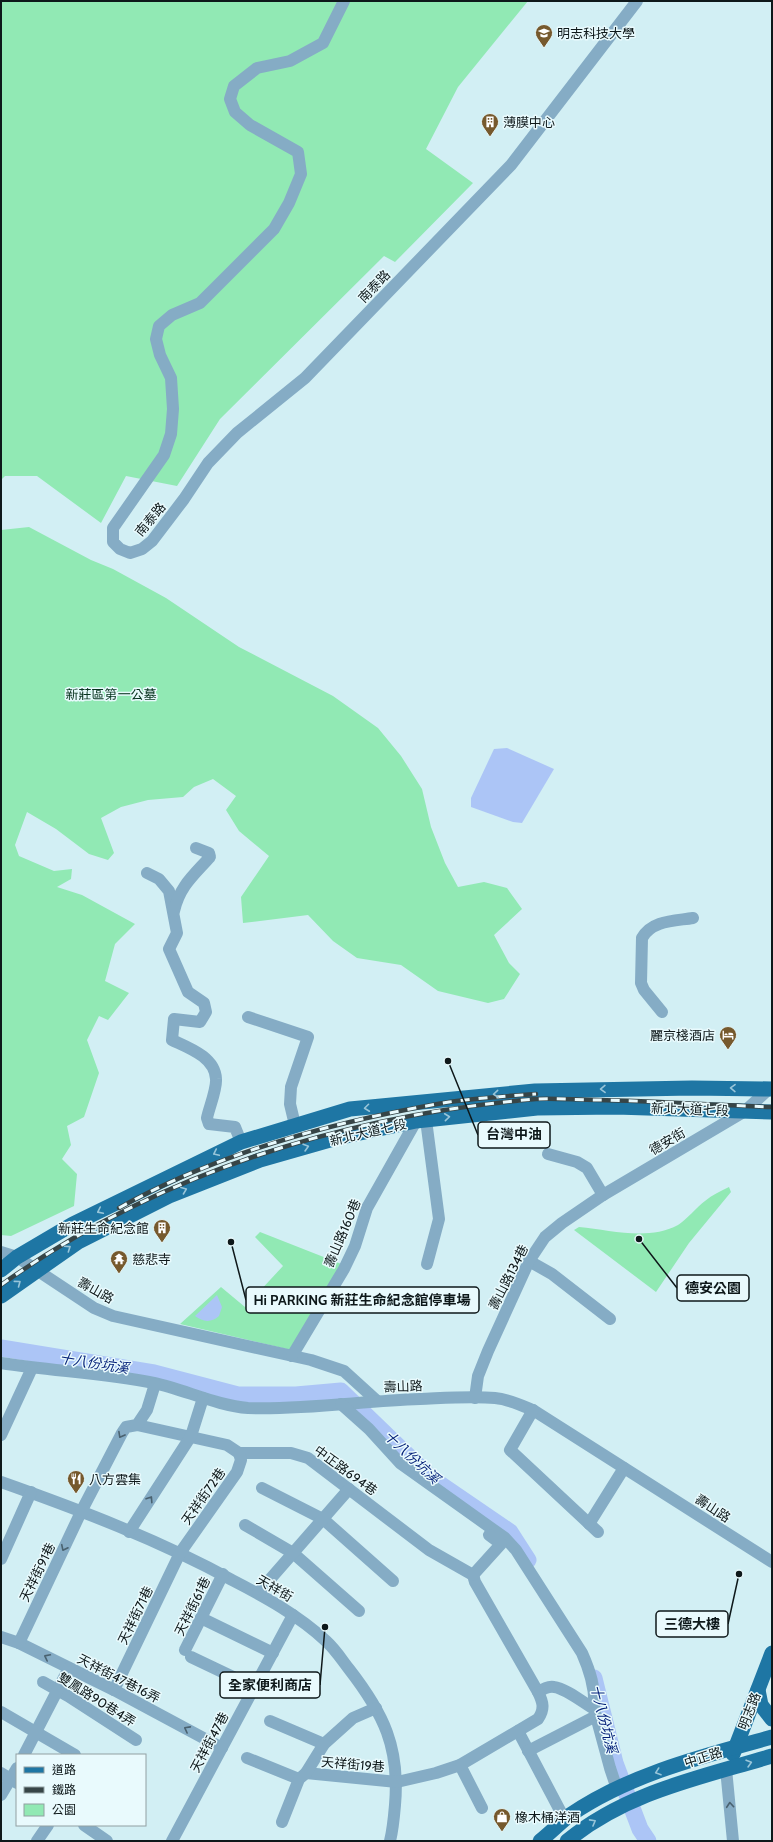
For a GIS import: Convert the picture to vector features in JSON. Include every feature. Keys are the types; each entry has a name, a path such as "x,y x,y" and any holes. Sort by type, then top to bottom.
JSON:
{"main road":[{"name":"新北大道七段","path":"1,1270 17,1257 73,1224 241,1142 350,1109 535,1091 692,1088 770,1089"},
{"name":"新北大道七段","path":"1,1296 78,1242 169,1196 253,1163 337,1138 421,1120 537,1108 616,1107 772,1112"},
{"name":"明志路","path":"726,1770 772,1653"},
{"path":"758,1690 762,1705 772,1720"},
{"name":"中正路","path":"617,1789 655,1773 772,1737"},
{"name":"中正路","path":"567,1841 583,1827 622,1806 663,1788 772,1756"},
{"path":"540,1841 564,1820 590,1803 617,1789"}],"street":[{"name":"南泰路","path":"344,1 323,44 290,61 257,68 234,86 230,99 235,112 250,125 298,152 301,174 289,203 274,229 200,303 172,315 158,326 156,339 160,355 171,378 173,409 171,434 164,455 113,528 113,542 120,550 130,553 142,549 152,541 184,499 208,463 237,433 304,378 511,165 637,1"},
{"path":"174,914 178,896 189,880 210,857 209,853 196,848"},
{"path":"147,873 159,879 169,891 177,933 169,949 188,992 204,1003 206,1012 200,1022 174,1019 172,1040 200,1054 214,1068 216,1080 207,1118 209,1124 235,1127 241,1142"},
{"path":"662,1012 644,990 641,983 642,938 645,932 657,924 693,918"},
{"path":"248,1017 308,1037 291,1087 290,1104 295,1125"},
{"name":"德安街","path":"603,1195 745,1111 770,1089"},
{"path":"421,1120 439,1219 427,1264"},
{"name":"壽山路160巷","path":"292,1356 344,1269 355,1246 367,1208 421,1120"},
{"path":"548,1154 578,1162 587,1168 603,1195"},
{"name":"壽山路134巷","path":"474,1398 478,1376 488,1351 529,1261 545,1237 562,1222 603,1195"},
{"name":"壽山路","path":"1,1252 17,1257 94,1308 113,1316 292,1356 344,1371 374,1401 496,1398 516,1403 533,1410 772,1562"},
{"path":"529,1261 552,1274 610,1318"},
{"path":"1,1363 32,1368 109,1376 155,1384 245,1408 287,1408 374,1401"},
{"path":"1,1435 32,1368"},
{"path":"137,1425 147,1410 155,1384"},
{"path":"129,1532 191,1436 203,1398"},
{"path":"342,1404 369,1429 400,1464 499,1534 516,1550 582,1653 588,1666 595,1694 595,1713 617,1789"},
{"path":"533,1410 510,1450 593,1528 624,1468"},
{"name":"中正路694巷","path":"137,1425 227,1445 239,1452 299,1455 308,1458 429,1550 473,1575"},
{"name":"天祥街91巷","path":"19,1643 81,1512 126,1426 137,1425"},
{"name":"天祥街72巷","path":"180,1553 237,1472 241,1460 239,1452"},
{"path":"391,1466 501,1544 473,1575 475,1582 538,1692 554,1687 562,1689 595,1713"},
{"name":"天祥街","path":"1,1482 31,1492 180,1553 258,1593 293,1615 327,1641 376,1708 390,1741 395,1759 397,1782 390,1841"},
{"path":"262,1488 323,1520 393,1581"},
{"path":"258,1593 349,1489"},
{"path":"1,1559 31,1492"},
{"path":"245,1525 293,1553 360,1611"},
{"name":"天祥街71巷","path":"114,1690 180,1553"},
{"name":"天祥街61巷","path":"223,1574 201,1618 188,1654 254,1687"},
{"name":"天祥街47巷","path":"172,1841 293,1615"},
{"path":"201,1618 273,1653"},
{"name":"天祥街47巷16弄","path":"1,1637 19,1643 114,1690 222,1748"},
{"path":"24,1754 59,1690 69,1668"},
{"name":"雙鳳路90巷4弄","path":"43,1682 59,1690 136,1740"},
{"name":"天祥街19巷","path":"247,1758 302,1776 397,1782 436,1773 460,1764 538,1719 542,1713 543,1701 538,1692"},
{"path":"282,1822 302,1776 324,1744 353,1718 376,1708"},
{"path":"1,1712 73,1754"},
{"path":"528,1751 595,1713"},
{"path":"270,1721 324,1744"},
{"path":"518,1731 564,1820"},
{"path":"460,1764 482,1808"},
{"path":"1,1796 16,1770"},
{"path":"726,1770 733,1841"},
{"path":"37,1841 47,1826"},
{"path":"85,1826 107,1841"}],"green space":[{"path":"1,1 528,1 458,87 426,149 473,183 395,262 384,256 220,419 177,486 126,476 101,523 37,476 5,476 1,480"},
{"name":"新莊區第一公墓","path":"29,527 91,560 113,569 166,598 239,647 333,696 378,728 401,756 422,789 431,827 445,863 458,887 484,882 507,888 522,909 494,935 509,963 520,974 504,999 488,1003 438,991 401,965 357,958 333,941 308,915 243,923 241,897 269,856 239,831 226,810 236,796 213,779 194,787 183,797 148,800 121,807 101,818 114,853 108,860 89,854 56,829 27,812 15,845 19,856 54,871 72,869 71,879 57,887 82,895 135,924 115,944 105,981 129,993 108,1020 99,1016 87,1040 99,1073 84,1117 67,1126 71,1145 62,1159 77,1174 74,1206 11,1236 1,1235 1,530"},
{"path":"729,1187 731,1192 689,1243 656,1292 574,1230 579,1227 616,1232 642,1233 666,1230 678,1225 708,1199"},
{"path":"260,1232 344,1265 291,1350 180,1324 221,1287 245,1307 283,1266 255,1237"}],"water":[{"path":"507,748 554,769 522,823 513,822 471,807 471,798 494,749"},
{"path":"217,1295 222,1307 219,1316 213,1320 207,1321 201,1320 195,1316"}],"waterway":[{"name":"十八份坑溪","path":"1,1348 154,1373 238,1395 296,1395 341,1391 431,1478 510,1532 528,1560"},
{"name":"十八份坑溪","path":"594,1678 615,1763 640,1829 648,1841"}],"railway":[{"path":"119,1208 197,1170 279,1141 321,1129 449,1102 536,1094"},
{"path":"1,1285 61,1246 124,1211 189,1181 256,1156 324,1135 394,1119 465,1107 536,1099 641,1101 772,1107"}],"place":[{"name":"明志科技大學","path":"544,48"},
{"name":"薄膜中心","path":"490,137"},
{"name":"麗京棧酒店","path":"728,1050"},
{"name":"台灣中油","path":"448,1061"},
{"name":"德安公園","path":"639,1239"},
{"name":"Hi PARKING 新莊生命紀念館停車場","path":"231,1242"},
{"name":"新莊生命紀念館","path":"162,1243"},
{"name":"慈悲寺","path":"119,1274"},
{"name":"八方雲集","path":"76,1494"},
{"name":"三德大樓","path":"739,1574"},
{"name":"全家便利商店","path":"325,1627"},
{"name":"橡木桶洋酒","path":"502,1832"}]}
